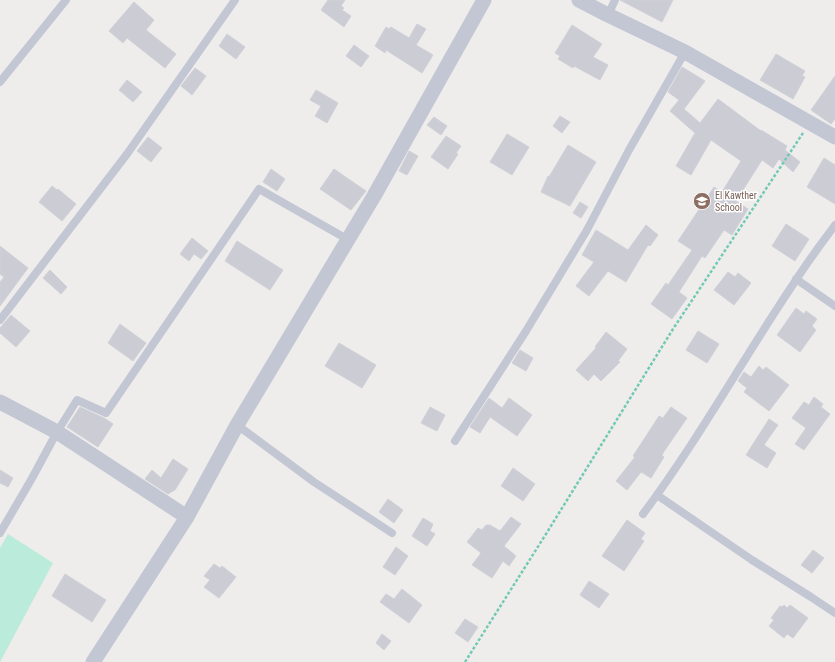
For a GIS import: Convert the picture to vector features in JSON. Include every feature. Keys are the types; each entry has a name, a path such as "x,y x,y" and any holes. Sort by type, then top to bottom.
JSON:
{"street":[{"path":"93,662 187,517 237,425 374,196 484,0"},
{"path":"579,0 685,52 835,137"},
{"path":"0,402 57,432 187,517"}],"lane":[{"path":"0,82 66,0"},
{"path":"0,320 127,154 235,0"},
{"path":"608,15 615,0"},
{"path":"455,441 526,331 587,230 629,150 685,52"},
{"path":"0,533 57,432 77,400 106,412 259,189 347,239"},
{"path":"643,514 657,495 796,279 835,225"},
{"path":"796,279 835,306"},
{"path":"237,425 314,482 392,533"},
{"path":"657,495 752,560 835,613"}],"path":[{"path":"465,662 673,329 810,123"}],"green space":[{"path":"8,534 53,563 0,662 0,548"}],"building":[{"path":"328,0 345,0 341,6 344,8 342,10 351,16 344,27 321,10"},
{"path":"620,0 673,0 662,22"},
{"path":"134,2 154,20 146,30 176,54 165,68 127,38 123,43 109,31"},
{"path":"417,24 426,29 416,45 433,55 422,73 386,50 385,53 375,46 386,27 389,29 391,27 409,38"},
{"path":"572,25 602,44 593,57 608,65 600,80 574,66 573,68 558,59 560,56 555,53"},
{"path":"227,34 245,47 236,59 219,46"},
{"path":"354,45 369,56 361,67 346,56"},
{"path":"776,54 805,71 802,76 805,77 793,99 760,80"},
{"path":"682,67 705,81 684,109 700,123 718,99 761,131 787,146 785,150 800,162 793,172 779,159 773,168 762,160 736,201 748,209 732,235 724,230 705,258 702,256 679,292 687,298 672,319 651,304 666,283 668,285 692,250 678,241 714,187 722,192 741,161 711,140 691,175 676,166 695,133 670,111 679,100 668,92"},
{"path":"195,68 206,76 192,95 181,86"},
{"path":"835,76 835,119 831,124 811,110"},
{"path":"127,80 142,92 133,102 119,90"},
{"path":"316,90 338,103 327,123 315,116 321,106 310,100"},
{"path":"560,116 570,122 562,133 553,126"},
{"path":"434,117 447,126 441,135 427,125"},
{"path":"507,134 529,147 512,175 490,162"},
{"path":"446,136 461,146 456,153 458,154 448,169 431,157"},
{"path":"148,137 162,148 151,162 137,151"},
{"path":"568,145 596,162 570,206 541,192 548,176 549,177"},
{"path":"409,151 418,156 407,175 399,171"},
{"path":"824,158 835,165 835,204 807,187"},
{"path":"271,169 285,179 277,191 263,182"},
{"path":"334,169 366,191 351,210 320,189"},
{"path":"52,186 76,204 62,221 39,202"},
{"path":"580,202 588,207 581,218 573,213"},
{"path":"786,224 809,239 795,261 772,246"},
{"path":"646,225 658,235 650,246 648,245 626,282 608,271 589,296 576,286 594,262 582,255 596,230 628,250"},
{"path":"192,238 208,251 201,259 194,254 189,261 180,254"},
{"path":"237,241 283,270 270,290 225,261"},
{"path":"0,246 28,268 0,306 0,282 4,277 0,274"},
{"path":"50,270 67,287 61,294 43,278"},
{"path":"728,272 735,277 738,273 751,283 734,305 714,290"},
{"path":"796,308 804,314 806,311 817,319 812,326 816,330 800,352 777,335"},
{"path":"11,315 30,331 16,347 0,333 0,328"},
{"path":"120,324 146,343 133,361 108,343"},
{"path":"698,331 719,344 707,363 686,350"},
{"path":"606,332 627,349 618,361 620,362 601,381 594,374 588,381 576,370 596,348 595,347"},
{"path":"339,343 376,365 362,388 325,366"},
{"path":"520,350 533,358 526,371 512,363"},
{"path":"759,366 763,370 766,367 789,385 769,411 744,392 747,388 738,381 744,372 751,377"},
{"path":"814,397 823,404 821,407 830,414 804,450 795,444 806,428 792,418 804,402 809,405"},
{"path":"489,398 502,408 509,398 532,415 517,436 490,417 480,433 470,427"},
{"path":"80,407 104,418 113,424 98,447 67,427"},
{"path":"430,407 445,415 437,431 421,423"},
{"path":"671,407 687,418 663,453 662,456 664,457 651,478 641,472 627,490 616,481 635,457 633,456 659,416 663,418"},
{"path":"769,419 778,425 764,445 776,453 767,468 746,455"},
{"path":"173,459 188,469 175,490 168,494 145,479 152,470 161,478"},
{"path":"513,468 535,484 523,501 501,486"},
{"path":"0,470 13,478 8,487 0,483"},
{"path":"388,499 403,510 394,523 379,512"},
{"path":"511,517 521,524 504,546 516,556 509,566 503,561 492,578 472,565 481,553 467,542 478,528 482,530 486,525 490,525 500,531"},
{"path":"423,518 433,524 430,531 435,534 427,546 412,536"},
{"path":"627,520 645,533 641,539 644,541 624,571 602,556"},
{"path":"396,547 408,556 395,575 383,567"},
{"path":"813,550 824,558 812,573 801,565"},
{"path":"214,564 220,568 222,566 236,577 219,598 204,587 210,580 204,576"},
{"path":"65,574 106,600 92,622 52,596"},
{"path":"589,581 609,594 599,608 580,595"},
{"path":"402,589 422,605 409,623 380,602 386,594 394,599"},
{"path":"784,605 787,608 790,605 808,618 793,638 787,634 784,638 769,626 774,620 771,618 780,606 782,607"},
{"path":"465,619 478,627 468,642 455,633"},
{"path":"382,634 391,641 384,650 376,643"}],"place":[{"name":"El Kawther School","path":"702,201"}]}
